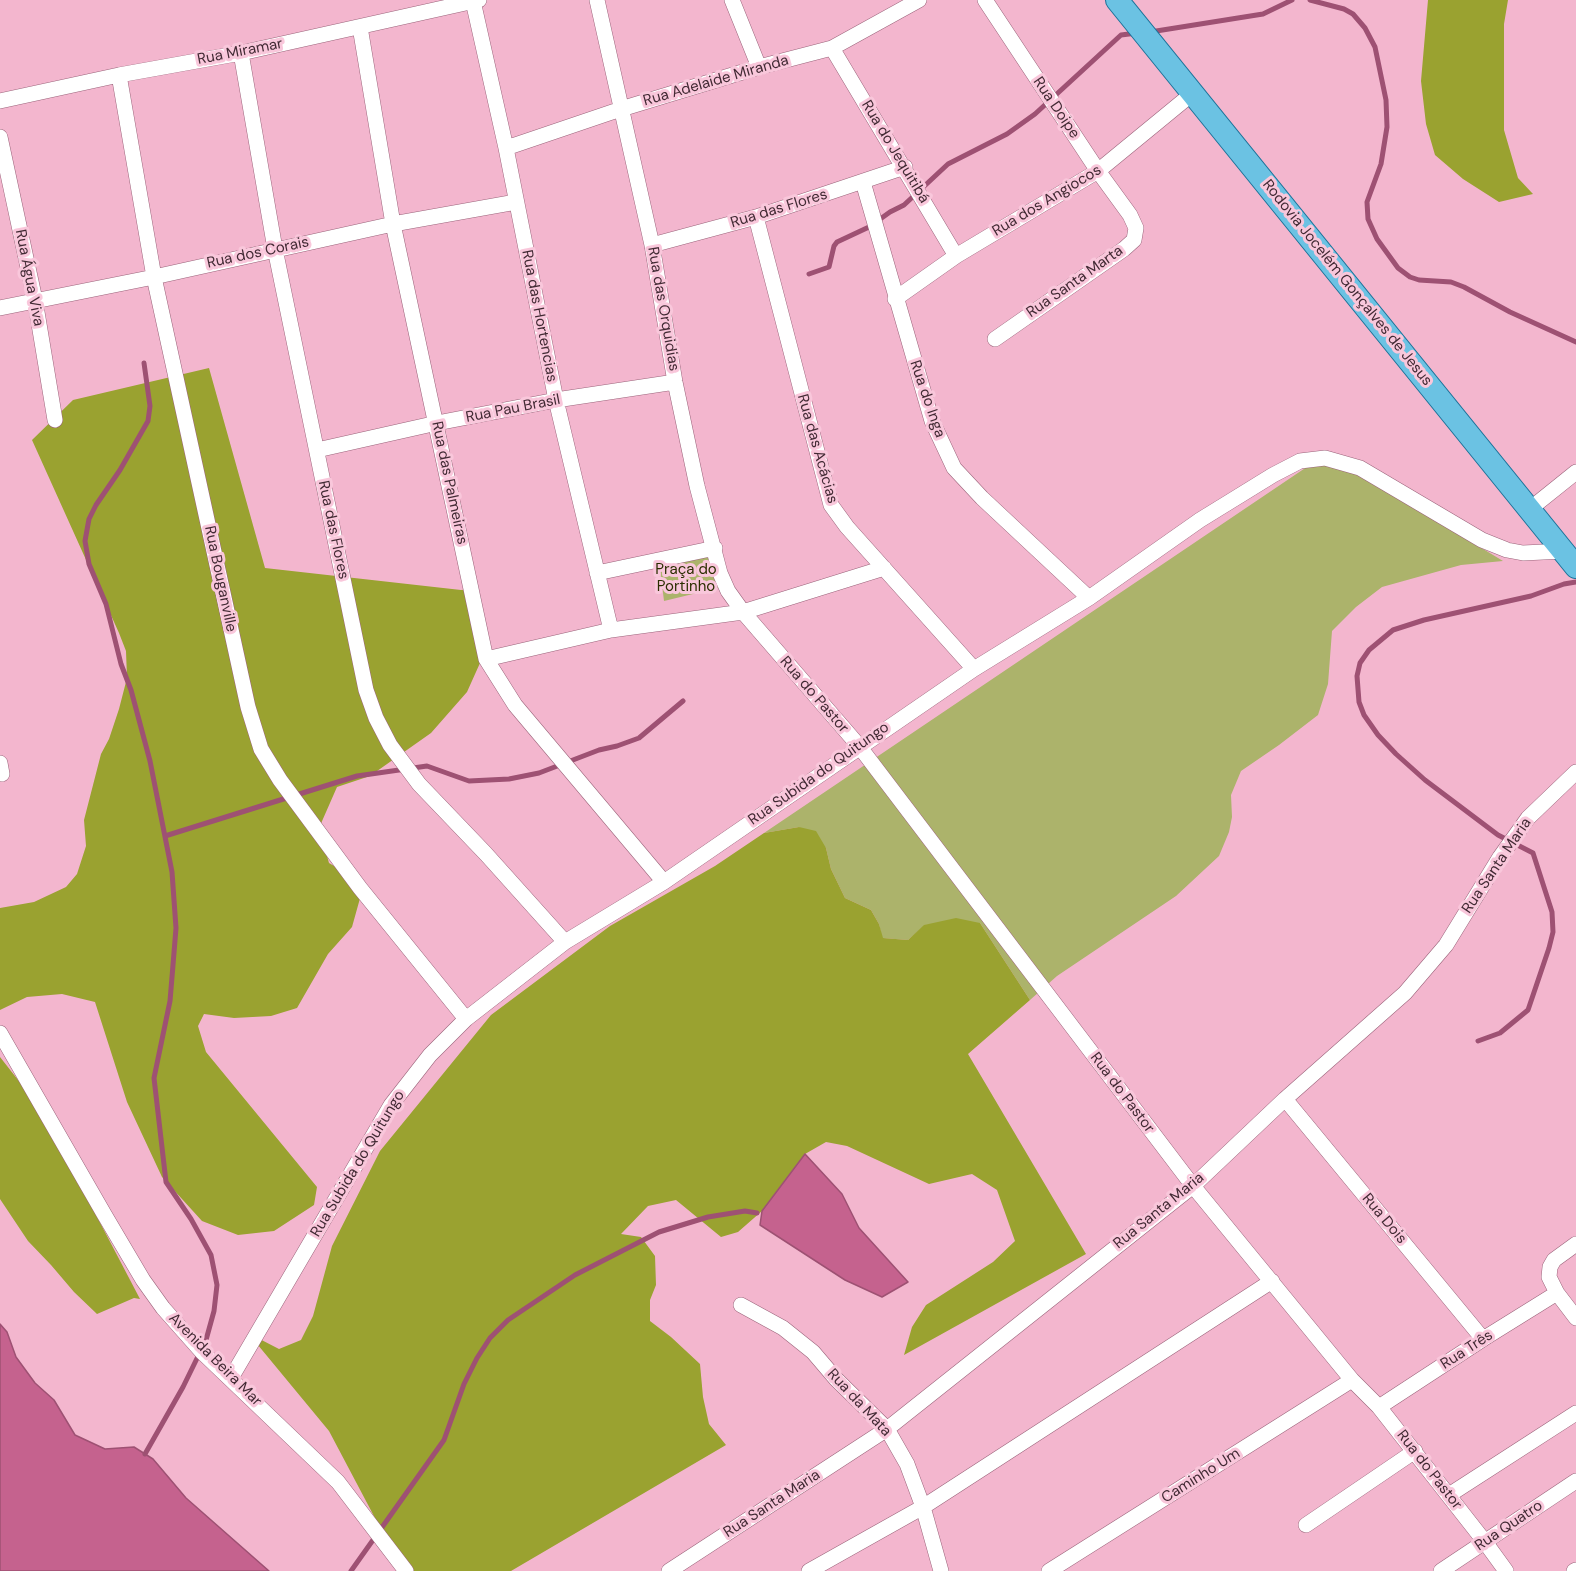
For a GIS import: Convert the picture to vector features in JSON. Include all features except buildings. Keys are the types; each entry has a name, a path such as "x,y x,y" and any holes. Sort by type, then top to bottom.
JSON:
{"main road":[{"name":"Rodovia Jocelém Gonçalves de Jesus","path":"1118,0 1570,559"}],"street":[{"name":"Rua das Orquidias","path":"597,0 652,245 675,382 697,486 720,573 728,591 743,612"},
{"path":"732,0 759,67"},
{"name":"Rua Adelaide Miranda","path":"506,148 621,109 759,67 832,48 919,0"},
{"name":"Rua Doipe","path":"985,0 1098,171 1130,215"},
{"name":"Rua Miramar","path":"0,101 119,75 241,53 476,1"},
{"name":"Rua das Hortencias","path":"476,1 556,400 611,630"},
{"name":"Rua das Palmeiras","path":"360,27 393,224 486,659 515,705 664,882"},
{"name":"Rua do Jequitibá","path":"832,48 956,256"},
{"name":"Rua das Flores","path":"241,53 276,249 366,690 376,718 390,745 419,784 565,942"},
{"name":"Rua Bouganville","path":"119,75 154,277 248,707 261,749 280,780 360,888 466,1019"},
{"name":"Rua dos Angiocos","path":"895,300 956,256 1098,171 1193,93"},
{"name":"Rua Água Viva","path":"0,136 35,300 55,420"},
{"name":"Rua das Flores","path":"652,245 756,217 905,167"},
{"name":"Rua do Inga","path":"863,182 895,300 932,421 954,468 982,498 1089,598"},
{"name":"Rua dos Corais","path":"0,308 154,277 393,224 516,202"},
{"name":"Rua Santa Marta","path":"994,339 1134,240 1136,228 1130,215"},
{"name":"Rua das Acácias","path":"756,217 831,505 847,528 974,669"},
{"name":"Rua Pau Brasil","path":"317,450 437,423 556,400 675,382"},
{"name":"Rua Subida do Quitungo","path":"231,1378 391,1105 430,1054 466,1019 565,942 664,882 974,669 1089,598 1200,520 1273,475 1300,461 1325,458 1360,468 1482,540 1508,550 1570,559"},
{"path":"1530,509 1576,472"},
{"path":"597,573 715,548"},
{"path":"486,659 611,630 743,612 884,568"},
{"name":"Rua do Pastor","path":"743,612 859,746 1193,1186 1352,1380 1379,1407 1415,1451 1506,1571"},
{"name":"Rua Santa Maria","path":"669,1571 887,1429 1193,1186 1285,1099 1405,993 1446,945 1500,857 1528,818 1576,772"},
{"name":"Avenida Beira Mar","path":"0,1033 143,1280 162,1308 202,1352 338,1482 406,1571"},
{"name":"Rua Dois","path":"1285,1099 1483,1339"},
{"path":"1572,1246 1554,1260 1549,1276 1557,1293 1576,1318"},
{"path":"809,1571 923,1507 1272,1281"},
{"name":"Rua Três","path":"1379,1407 1557,1293"},
{"name":"Rua da Mata","path":"741,1305 783,1328 813,1352 836,1379 887,1429 907,1464 923,1507 941,1571"},
{"name":"Caminho Um","path":"1049,1571 1352,1380"},
{"path":"1449,1495 1576,1413"},
{"path":"1306,1525 1415,1451"},
{"name":"Rua Quatro","path":"1441,1571 1576,1481"}],"green space":[{"path":"1428,0 1508,0 1504,24 1504,130 1518,178 1533,194 1499,202 1463,179 1435,155 1426,124 1421,81"},
{"path":"209,368 265,568 461,590 471,589 480,663 467,692 431,733 370,776 337,787 319,828 329,863 364,884 352,927 328,954 297,1008 271,1016 234,1018 204,1014 198,1026 206,1052 317,1187 314,1205 274,1231 238,1235 202,1221 162,1177 127,1102 95,1002 62,994 27,997 0,1010 0,908 34,902 66,887 77,874 86,846 84,820 101,754 109,739 127,678 126,651 119,633 32,440 73,400"},
{"path":"1326,454 1503,561 1461,565 1382,587 1356,607 1332,631 1328,684 1318,715 1241,771 1231,795 1232,817 1229,832 1219,856 1176,896 1057,976 1030,1000 980,923 925,925 908,940 882,938 879,924 871,910 845,898 831,869 826,848 799,827 764,833"},
{"name":"Praça do Portinho","path":"715,554 722,587 664,601 660,568"},
{"path":"799,827 816,831 826,848 831,869 845,898 871,910 879,924 883,938 908,940 924,925 956,918 980,923 1030,1000 968,1054 1086,1254 904,1355 912,1327 926,1305 993,1262 1015,1241 997,1190 972,1174 929,1184 847,1146 826,1142 805,1154 762,1211 738,1232 721,1237 676,1200 648,1206 621,1234 641,1237 655,1256 656,1285 650,1300 650,1321 700,1364 703,1397 709,1424 726,1445 511,1571 403,1571 329,1431 248,1333 279,1349 301,1340 313,1316 332,1246 380,1151 491,1015 610,926 715,866 764,833"},
{"path":"0,1057 40,1108 140,1299 134,1298 97,1314 28,1241 0,1199"}],"shaded area":[{"path":"805,1154 842,1194 859,1228 908,1282 882,1297 845,1280 760,1225 762,1211"},
{"path":"0,1324 7,1332 16,1357 35,1383 54,1400 75,1435 105,1449 134,1447 153,1459 186,1498 269,1571 0,1571"}],"waterway":[{"path":"1150,32 1263,14 1292,0"},
{"path":"1310,0 1344,9 1353,14 1365,28 1375,47 1386,100 1387,127 1381,164 1367,202 1368,219 1377,239 1398,268 1410,277 1419,280 1451,282 1464,287 1510,312 1576,342"},
{"path":"809,274 829,267 837,242 869,227 904,205 948,164 1007,134 1035,114 1121,35 1137,33"},
{"path":"144,363 150,406 148,421 120,470 96,505 89,519 85,541 89,564 106,604 150,761 172,872 176,928 170,1001 154,1078 166,1182 191,1219 211,1255 217,1285 214,1311 206,1340 183,1387 145,1454"},
{"path":"1478,1041 1500,1033 1528,1010 1549,948 1553,932 1552,912 1533,853 1498,835 1425,780 1396,754 1378,735 1364,715 1359,702 1357,676 1360,663 1369,650 1393,630 1424,620 1531,596 1576,582"},
{"path":"165,836 357,776 427,766 469,781 509,779 539,773 599,750 639,738 683,701"},
{"path":"351,1571 444,1440 464,1384 477,1358 490,1338 508,1320 575,1275 659,1232 708,1217 745,1211 757,1213"}]}
